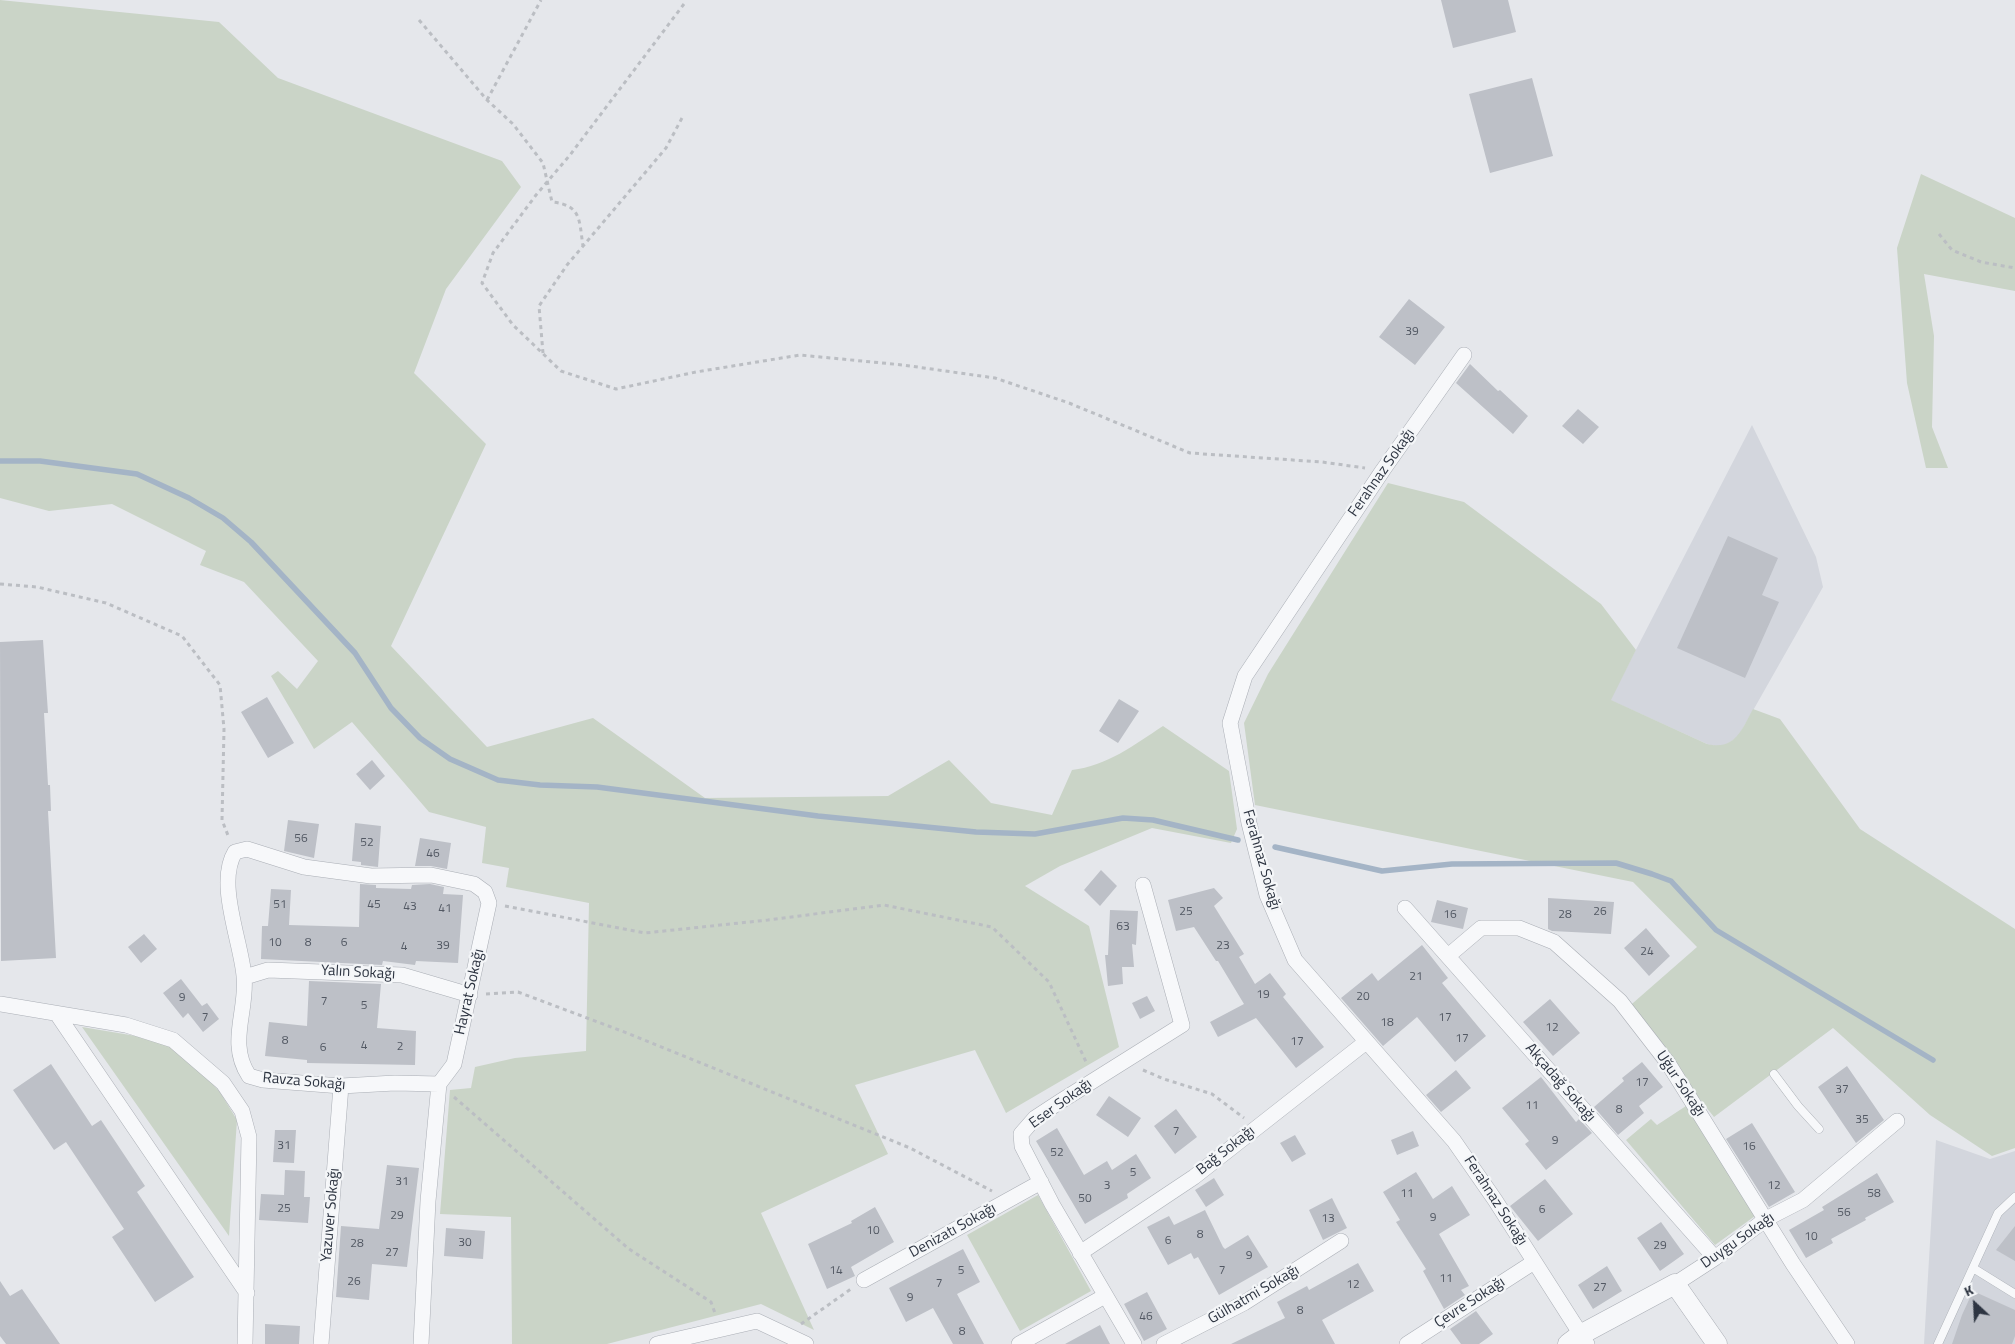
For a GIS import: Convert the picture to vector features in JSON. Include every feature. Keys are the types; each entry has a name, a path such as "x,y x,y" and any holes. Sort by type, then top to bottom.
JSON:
{"street":[{"name":"Ferahnaz Sokağı","path":"1464,355 1382,470 1244,676 1230,723 1249,823 1267,895 1295,960 1454,1141 1534,1262 1578,1341"},
{"path":"235,852 247,849 304,867 371,876 431,875 474,884 485,892 490,903"},
{"name":"Ravza Sokağı","path":"235,852 230,861 228,886 244,977 238,1038 242,1066 249,1076 263,1080 341,1086 395,1083 439,1084"},
{"name":"Eser Sokağı","path":"1134,1344 1041,1182 1022,1146 1021,1134 1035,1118 1182,1025 1143,885"},
{"name":"Hayrat Sokağı","path":"439,1084 454,1064 490,903"},
{"name":"Akçadağ Sokağı","path":"1405,908 1714,1258"},
{"name":"Uğur Sokağı","path":"1448,956 1481,928 1519,928 1554,942 1620,1001 1668,1063 1847,1344"},
{"name":"Yalın Sokağı","path":"244,977 268,970 402,975 470,995"},
{"path":"0,1004 126,1024 173,1040 223,1083 242,1111 250,1137 245,1344"},
{"path":"58,1014 247,1293"},
{"name":"Bağ Sokağı","path":"1080,1252 1194,1177 1366,1042"},
{"path":"421,1344 428,1201 439,1084"},
{"name":"Yazuver Sokağı","path":"321,1344 341,1086"},
{"name":"Duygu Sokağı","path":"1578,1341 1675,1284 1714,1258 1766,1219 1803,1200 1897,1121"},
{"name":"Denizatı Sokağı","path":"864,1280 1041,1182"},
{"name":"Gülhatmi Sokağı","path":"1164,1344 1244,1303 1341,1241"},
{"name":"Çevre Sokağı","path":"1407,1344 1534,1262"},
{"path":"1675,1284 1717,1344"},
{"path":"1019,1344 1106,1296"},
{"path":"658,1344 756,1321 806,1344"}],"lane":[{"path":"1774,1074 1798,1106 1819,1129"},
{"path":"1938,1344 1998,1213 2015,1197"},
{"path":"1973,1268 2015,1294"}],"path":[{"path":"487,100 541,0"},
{"path":"684,4 493,253 482,283 513,325 561,371 616,389 696,372 800,355 912,366 995,378 1069,403 1190,453 1322,462 1382,470"},
{"path":"419,20 487,100 513,124 543,163 552,202 566,203 578,215 583,246"},
{"path":"543,354 538,306 567,264 666,148 682,118"},
{"path":"1939,234 1952,250 1981,262 2015,268"},
{"path":"0,584 37,586 106,603 182,636 220,685 224,730 222,820 235,852"},
{"path":"490,903 645,933 884,905 992,927 1050,982 1094,1080"},
{"path":"470,995 518,992 627,1033 910,1148 1009,1200"},
{"path":"1124,1061 1164,1079 1212,1094 1256,1128"},
{"path":"439,1084 629,1249 711,1302 720,1329"},
{"path":"794,1328 864,1280"}],"shaded area":[{"path":"0,0 219,22 278,78 502,161 521,187 446,289 414,373 486,444 391,646 487,747 593,718 705,798 888,796 949,760 991,803 1052,815 1072,770 1097,764 1120,754 1163,726 1229,771 1237,829 1231,843 1152,828 1060,866 1025,886 1089,926 1119,1047 1006,1113 975,1050 855,1085 888,1154 761,1213 814,1330 761,1304 607,1344 512,1344 511,1217 440,1214 450,1090 471,1088 475,1067 515,1058 586,1051 589,903 506,887 509,868 482,863 486,827 429,812 352,722 314,749 271,676 278,671 297,689 318,661 244,582 200,565 206,551 112,504 49,511 0,498"},
{"path":"1921,174 2015,218 2015,291 1924,274 1934,336 1932,427 1948,468 1926,468 1907,383 1897,248"},
{"path":"1752,425 1816,557 1823,587 1738,737 1718,747 1707,744 1610,700"},
{"path":"1388,483 1464,502 1601,604 1636,650 1611,700 1707,744 1717,745 1731,741 1741,731 1753,709 1780,719 1860,829 2015,929 2015,1148 1992,1156 1930,1115 1833,1028 1714,1117 1625,1010 1697,947 1633,882 1255,805 1244,723 1268,674"},
{"path":"82,1027 142,1037 169,1045 220,1092 237,1120 229,1236"},
{"path":"1686,1106 1755,1216 1715,1245 1626,1140 1651,1119 1657,1125"},
{"path":"1936,1140 1990,1159 2015,1151 2015,1344 1924,1344"},
{"path":"1038,1195 1091,1291 1020,1331 967,1235"}],"building":[{"path":"1441,0 1508,0 1516,32 1453,48"},
{"path":"1532,78 1553,156 1490,173 1469,94"},
{"path":"1409,299 1445,327 1415,365 1379,337"},
{"path":"1470,364 1528,416 1513,434 1456,383"},
{"path":"1578,409 1599,427 1583,444 1562,426"},
{"path":"1728,536 1778,558 1762,595 1779,602 1745,678 1677,648"},
{"path":"43,640 48,713 44,713 48,785 50,785 51,811 48,811 56,958 1,961 0,642"},
{"path":"267,697 294,743 268,758 241,712"},
{"path":"1119,699 1139,711 1118,743 1099,731"},
{"path":"372,760 385,776 370,790 356,774"},
{"path":"288,820 319,824 314,858 284,851"},
{"path":"355,823 381,826 378,867 361,865 361,862 352,861"},
{"path":"420,838 451,843 447,869 415,866"},
{"path":"1101,870 1117,886 1100,906 1084,890"},
{"path":"360,884 376,885 376,888 411,889 412,885 430,884 444,887 443,894 463,895 458,963 416,961 415,965 383,961 382,965 261,959 262,926 268,926 271,889 291,890 289,925 359,927"},
{"path":"1214,888 1223,898 1214,906 1244,954 1239,957 1255,984 1270,973 1286,994 1283,997 1324,1047 1296,1068 1256,1018 1218,1037 1210,1022 1244,1004 1218,961 1216,961 1194,927 1176,931 1168,900"},
{"path":"1548,898 1614,902 1611,934 1552,931 1548,929"},
{"path":"1437,900 1468,908 1463,929 1431,922"},
{"path":"1110,910 1138,911 1136,945 1132,944 1134,967 1122,967 1123,984 1108,986 1105,955 1108,955"},
{"path":"1646,928 1670,956 1649,976 1624,948"},
{"path":"144,934 157,949 141,963 128,947"},
{"path":"1422,945 1448,978 1442,983 1486,1036 1455,1062 1417,1017 1383,1046 1341,998 1372,973 1378,981"},
{"path":"181,979 202,1006 207,1003 219,1019 203,1032 188,1013 183,1018 163,993"},
{"path":"309,981 381,984 377,1028 416,1031 415,1065 307,1063 307,1060 265,1056 269,1022 307,1026"},
{"path":"1147,996 1155,1011 1140,1019 1132,1003"},
{"path":"1550,999 1580,1033 1553,1056 1523,1022"},
{"path":"1642,1062 1663,1087 1639,1106 1644,1113 1618,1135 1594,1107 1624,1081 1622,1078"},
{"path":"51,1064 92,1126 101,1120 145,1186 137,1192 194,1277 155,1302 112,1237 124,1229 66,1142 54,1150 13,1090"},
{"path":"1847,1066 1884,1120 1856,1143 1818,1087"},
{"path":"1456,1070 1471,1088 1441,1112 1426,1095"},
{"path":"1541,1077 1576,1122 1579,1119 1592,1133 1546,1170 1525,1144 1529,1141 1502,1108"},
{"path":"1109,1096 1141,1118 1128,1137 1096,1115"},
{"path":"1176,1109 1197,1137 1175,1154 1154,1126"},
{"path":"1752,1123 1795,1192 1769,1207 1726,1139"},
{"path":"1057,1128 1084,1175 1107,1161 1112,1170 1136,1154 1151,1178 1127,1194 1128,1198 1085,1224 1036,1141"},
{"path":"275,1130 296,1130 294,1163 273,1162"},
{"path":"1413,1131 1419,1146 1397,1155 1391,1140"},
{"path":"1295,1135 1306,1154 1292,1162 1280,1143"},
{"path":"387,1165 419,1168 407,1267 372,1264 369,1300 336,1297 341,1226 379,1229"},
{"path":"285,1170 305,1171 304,1197 310,1197 308,1223 259,1220 261,1194 284,1195"},
{"path":"1416,1172 1433,1199 1452,1186 1470,1215 1439,1234 1469,1286 1461,1290 1465,1295 1444,1309 1423,1271 1426,1269 1396,1222 1400,1220 1383,1192"},
{"path":"1877,1173 1894,1202 1831,1239 1833,1243 1806,1258 1789,1230 1824,1210 1822,1207"},
{"path":"1214,1178 1224,1195 1206,1207 1195,1190"},
{"path":"1545,1179 1573,1214 1538,1241 1510,1206"},
{"path":"1332,1198 1347,1228 1323,1240 1309,1210"},
{"path":"875,1207 894,1242 851,1267 855,1276 827,1289 808,1244 852,1223 851,1221"},
{"path":"1205,1210 1225,1249 1248,1235 1268,1267 1219,1295 1198,1257 1194,1259 1191,1253 1168,1265 1147,1227 1169,1216 1174,1225"},
{"path":"1661,1222 1684,1254 1660,1271 1637,1238"},
{"path":"2015,1226 2015,1261 1996,1250"},
{"path":"446,1228 485,1231 483,1259 444,1256"},
{"path":"963,1249 980,1282 957,1294 984,1344 953,1344 933,1308 906,1322 889,1288"},
{"path":"1358,1263 1374,1291 1322,1320 1335,1344 1231,1344 1285,1318 1277,1302 1307,1286 1309,1290"},
{"path":"1607,1266 1622,1291 1593,1309 1578,1285"},
{"path":"0,1281 10,1296 22,1289 60,1344 6,1344 0,1336"},
{"path":"1973,1291 2015,1310 2015,1336 2012,1344 1952,1344"},
{"path":"1147,1292 1167,1329 1144,1341 1124,1304"},
{"path":"1476,1311 1493,1334 1479,1344 1461,1344 1450,1329"},
{"path":"265,1324 300,1326 299,1344 265,1344"},
{"path":"1100,1325 1110,1344 1065,1344"}],"waterway":[{"path":"0,461 40,461 137,474 189,498 223,518 251,542 355,653 391,708 420,738 450,759 498,780 540,785 597,787 818,816 976,832 1035,834 1123,818 1153,820 1238,840"},
{"path":"1275,847 1382,871 1452,864 1616,863 1652,874 1671,881 1716,930 1933,1060"}]}
